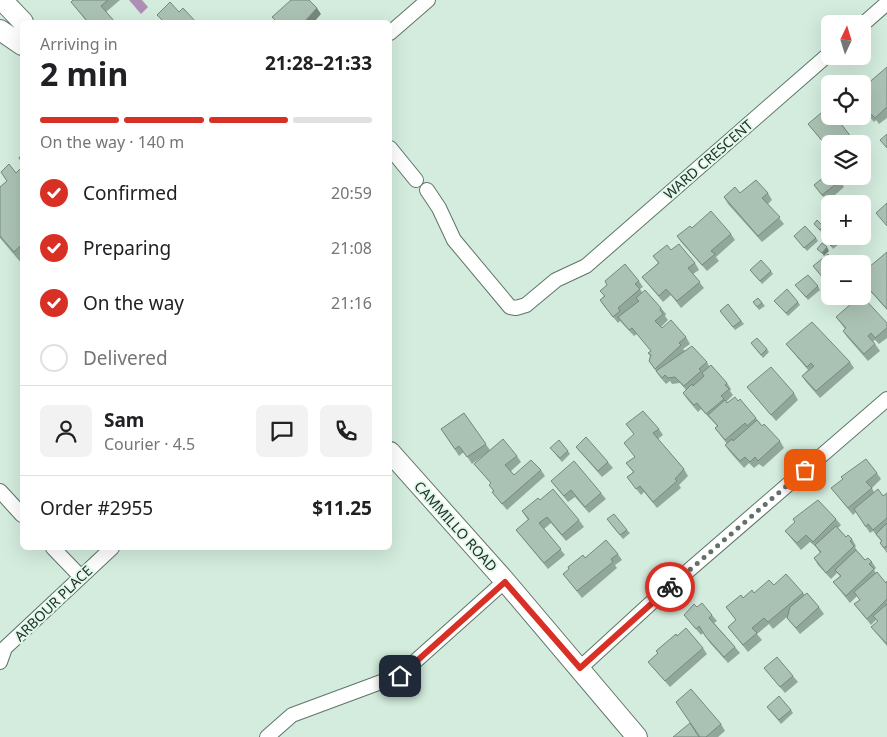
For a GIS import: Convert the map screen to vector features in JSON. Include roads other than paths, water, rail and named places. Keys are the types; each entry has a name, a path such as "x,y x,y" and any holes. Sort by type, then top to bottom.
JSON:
{"main road":[{"path":"2,0 21,20"},
{"path":"0,30 20,44"},
{"name":"CAMMILLO ROAD","path":"392,454 580,668 637,737"}],"street":[{"path":"392,31 428,0"},
{"path":"871,16 887,3"},
{"name":"WARD CRESCENT","path":"427,190 433,197 454,240 510,306 516,308 526,305 556,280 586,266 821,61"},
{"path":"392,150 416,180"},
{"path":"580,668 651,602 887,398"},
{"path":"0,491 20,513"},
{"path":"55,550 80,576"},
{"name":"ARBOUR PLACE","path":"0,662 5,648 110,550"},
{"path":"267,737 292,715 400,676 505,582"}]}
